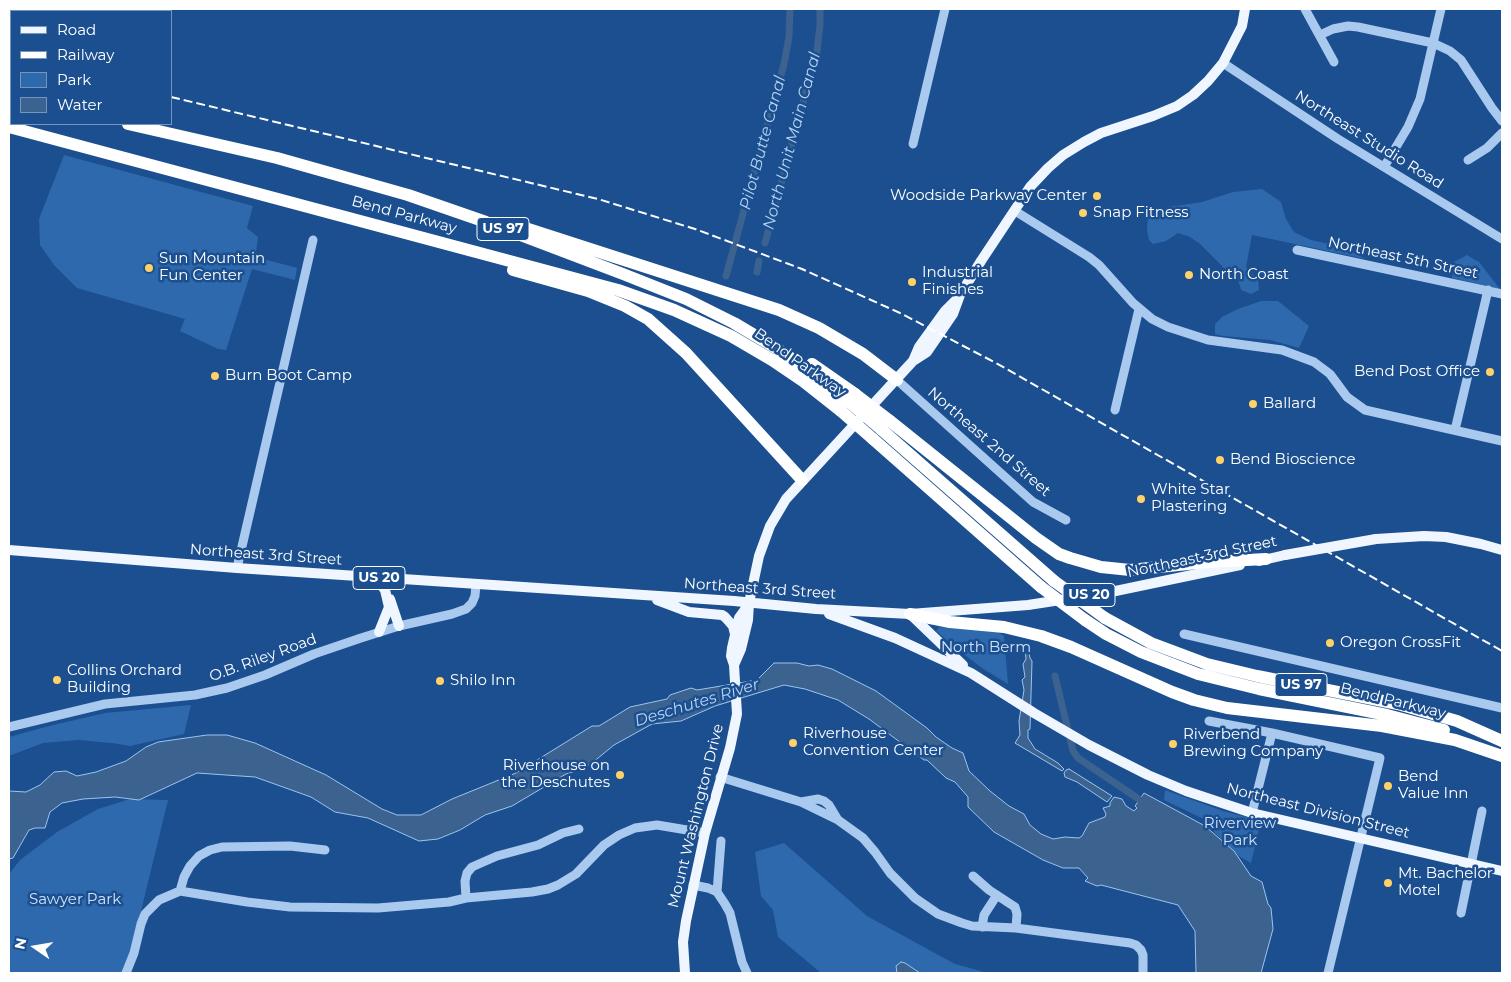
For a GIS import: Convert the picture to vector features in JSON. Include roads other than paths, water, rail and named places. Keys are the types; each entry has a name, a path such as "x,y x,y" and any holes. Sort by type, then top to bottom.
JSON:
{"highway":[{"name":"Bend Parkway","path":"132,125 277,158 408,195 486,222 686,299 734,323 804,367 882,430 1054,581 1105,618 1151,643 1200,661 1258,676 1369,698 1434,714 1483,731 1502,741"},
{"name":"Bend Parkway","path":"9,127 602,285 674,310 731,336 803,381 848,402"},
{"path":"408,195 484,215 779,310 819,328 863,354 897,380"},
{"path":"426,238 503,267 588,290 625,306 648,319 686,353 802,480"},
{"path":"848,402 882,430 1059,554 1101,567 1130,570 1207,562 1266,559"},
{"name":"Bend Parkway","path":"882,430 1041,587 1106,634 1141,652 1198,674 1259,689 1387,714 1429,725 1475,741 1502,756"},
{"path":"910,614 950,622 1004,628 1041,636 1071,647 1172,692 1194,700 1227,708 1382,726 1455,740 1502,756"}],"main road":[{"path":"749,603 759,556 770,526 781,507 802,480 825,458 913,361 919,348 945,311 960,295 1030,187 1067,152 1100,134 1154,116 1177,106 1193,95 1224,62 1242,26 1245,9"},
{"name":"Northeast 3rd Street","path":"9,550 376,578 749,603 816,610 910,614 1028,605 1106,593 1285,555 1376,539 1424,536 1446,537 1502,550"},
{"path":"376,578 389,596 399,626"},
{"path":"379,632 389,608 385,590"},
{"path":"647,596 689,612 725,617 733,626 735,634"},
{"name":"Mount Washington Drive","path":"686,973 683,942 693,885 720,777 730,748 736,714 734,665 731,656 739,618 749,603"},
{"name":"Mount Washington Drive","path":"734,665 741,649 748,620 749,603"},
{"path":"816,610 895,638 971,672"},
{"path":"910,614 971,672"},
{"name":"Northeast Division Street","path":"971,672 1061,729 1157,778 1195,794 1252,813 1502,871"}],"street":[{"path":"913,144 944,9"},
{"path":"1305,9 1334,62"},
{"path":"1384,167 1415,114 1441,9"},
{"path":"1320,35 1332,29 1348,26 1358,27 1433,43 1450,51 1462,60 1502,121"},
{"name":"Northeast Studio Road","path":"1224,62 1338,138 1502,239"},
{"path":"1468,160 1487,148 1502,133"},
{"path":"1015,211 1082,252 1099,265 1139,309 1152,319 1187,334 1228,343 1282,350 1314,362 1330,374 1347,397 1365,410 1502,441"},
{"path":"237,568 312,240"},
{"name":"Northeast 5th Street","path":"1297,250 1502,294"},
{"path":"1455,430 1488,290"},
{"path":"1115,410 1139,309"},
{"name":"Northeast 2nd Street","path":"897,380 1033,502 1066,520"},
{"name":"O.B. Riley Road","path":"9,727 98,705 195,695 226,688 265,675 314,654 379,632 466,609 472,603 476,584"},
{"path":"1184,634 1502,708"},
{"path":"1209,721 1272,733 1380,758 1328,973"},
{"path":"1252,813 1272,733"},
{"path":"720,777 801,802 838,820 857,833 875,852 890,873 915,898 938,914 962,924 982,927 1016,928 1136,945 1143,955 1143,973"},
{"path":"1461,913 1482,811"},
{"path":"128,970 145,914 159,900 180,891 290,907 378,908 449,902 466,898 548,889 576,874 604,845 619,834 635,828 657,825 705,833"},
{"path":"466,898 465,881 467,873 472,867 497,856 538,845 563,833 578,829"},
{"path":"717,892 721,841"},
{"path":"180,891 190,866 199,856 210,850 222,847 290,846 326,850"},
{"path":"973,876 1016,910 1016,928"},
{"path":"693,885 717,892 730,912 742,962 747,973"},
{"path":"982,927 984,915 997,895"}],"water":[{"path":"1028,647 1032,661 1030,729 1028,730 1028,738 1035,749 1058,763 1064,769 1062,771 1015,743 1020,735 1019,721 1024,690 1022,680 1025,677 1023,664 1026,659 1025,648"},
{"name":"Deschutes River","path":"774,663 818,665 832,669 876,691 927,728 936,737 963,753 969,771 1009,806 1024,814 1030,825 1041,834 1053,839 1065,837 1079,838 1082,836 1089,823 1105,817 1106,814 1103,808 1110,806 1114,797 1122,799 1126,806 1134,811 1137,808 1135,806 1144,793 1205,826 1234,851 1251,876 1262,882 1268,904 1271,908 1273,929 1261,973 1196,973 1195,931 1178,905 1101,885 1097,886 1085,881 1088,878 1079,868 1063,868 1043,860 994,832 968,807 968,797 955,782 946,778 927,760 924,760 869,719 838,700 805,689 784,685 715,706 681,721 652,724 614,745 582,769 566,774 512,806 485,815 460,830 438,839 419,841 368,818 335,812 311,797 255,777 197,773 139,800 115,797 83,799 62,803 50,812 45,828 29,830 13,858 9,859 9,791 26,792 40,785 54,772 66,771 77,776 96,772 126,761 146,747 158,742 207,735 227,735 255,743 326,775 382,809 397,815 421,815 452,799 516,773 592,726 599,726 630,707 667,699 670,695 691,688 697,690 757,680"},
{"path":"1069,769 1112,796 1107,802 1077,782 1065,777 1064,773"},
{"path":"901,962 920,973 897,973 896,966"}],"waterway":[{"name":"Pilot Butte Canal","path":"726,276 784,64 789,37 790,9"},
{"name":"North Unit Main Canal","path":"765,243 817,51 820,9"},
{"name":"North Unit Main Canal","path":"757,272 759,261"},
{"name":"North Unit Main Canal","path":"1055,676 1073,751 1078,758 1146,804"}],"railway":[{"path":"172,97 598,199 695,229 802,269 900,313 996,363 1502,651"}],"place":[{"name":"Woodside Parkway Center","path":"1097,196"},
{"name":"Snap Fitness","path":"1083,213"},
{"name":"Sun Mountain Fun Center","path":"149,268"},
{"name":"North Coast","path":"1189,275"},
{"name":"Industrial Finishes","path":"912,282"},
{"name":"Bend Post Office","path":"1490,372"},
{"name":"Burn Boot Camp","path":"215,376"},
{"name":"Ballard","path":"1253,404"},
{"name":"Bend Bioscience","path":"1220,460"},
{"name":"White Star Plastering","path":"1141,499"},
{"name":"Oregon CrossFit","path":"1330,643"},
{"name":"Collins Orchard Building","path":"57,680"},
{"name":"Shilo Inn","path":"440,681"},
{"name":"Riverhouse Convention Center","path":"793,743"},
{"name":"Riverbend Brewing Company","path":"1173,744"},
{"name":"Riverhouse on the Deschutes","path":"620,775"},
{"name":"Bend Value Inn","path":"1388,786"},
{"name":"Mt. Bachelor Motel","path":"1388,883"}],"park label":[{"name":"North Berm","path":"986,648"},
{"name":"Riverview Park","path":"1240,832"},
{"name":"Sawyer Park","path":"75,900"}]}
